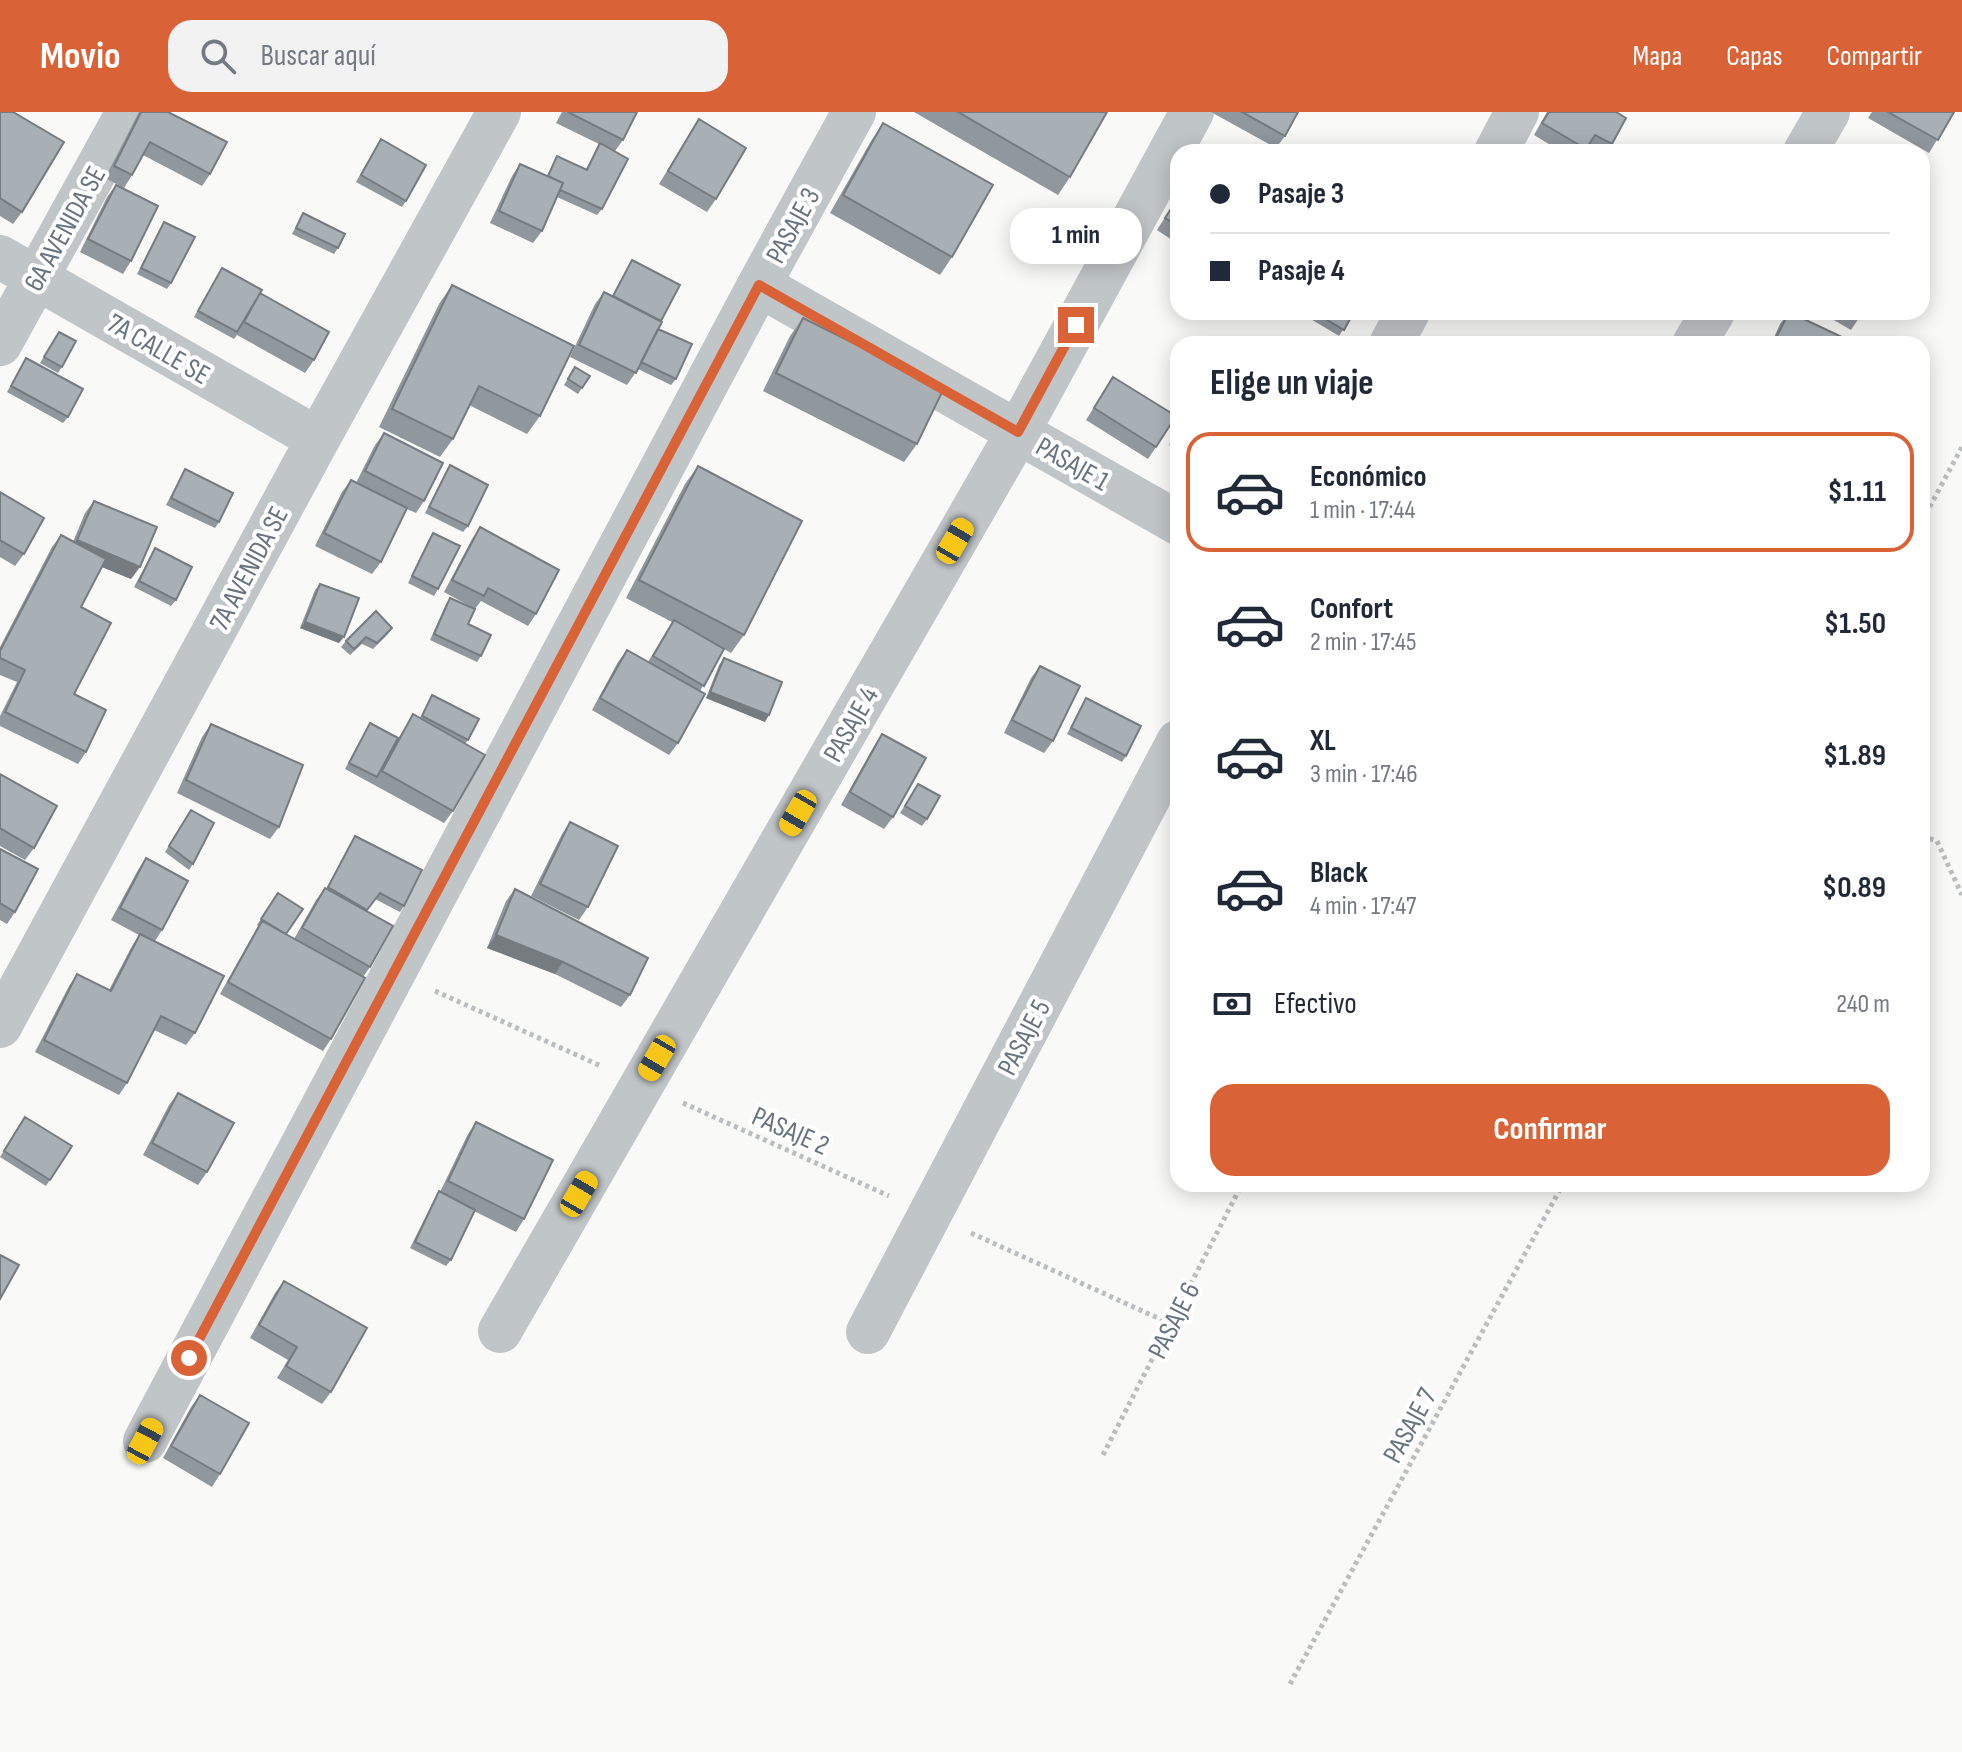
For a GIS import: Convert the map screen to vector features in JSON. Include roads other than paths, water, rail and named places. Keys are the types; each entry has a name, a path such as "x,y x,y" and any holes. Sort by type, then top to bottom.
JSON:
{"street":[{"name":"6A AVENIDA SE","path":"0,344 18,267 128,112"},
{"name":"7A AVENIDA SE","path":"0,1026 499,112"},
{"name":"PASAJE 3","path":"145,1441 854,112"},
{"name":"PASAJE 4","path":"1175,144 1192,112"},
{"path":"1500,144 1517,112"},
{"path":"1810,144 1828,112"},
{"name":"PASAJE 4","path":"500,1331 1018,432 1170,152"},
{"name":"7A CALLE SE","path":"18,267 318,439"},
{"name":"PASAJE 1","path":"759,285 1170,518"},
{"name":"PASAJE 5","path":"868,1332 1170,757"}]}
